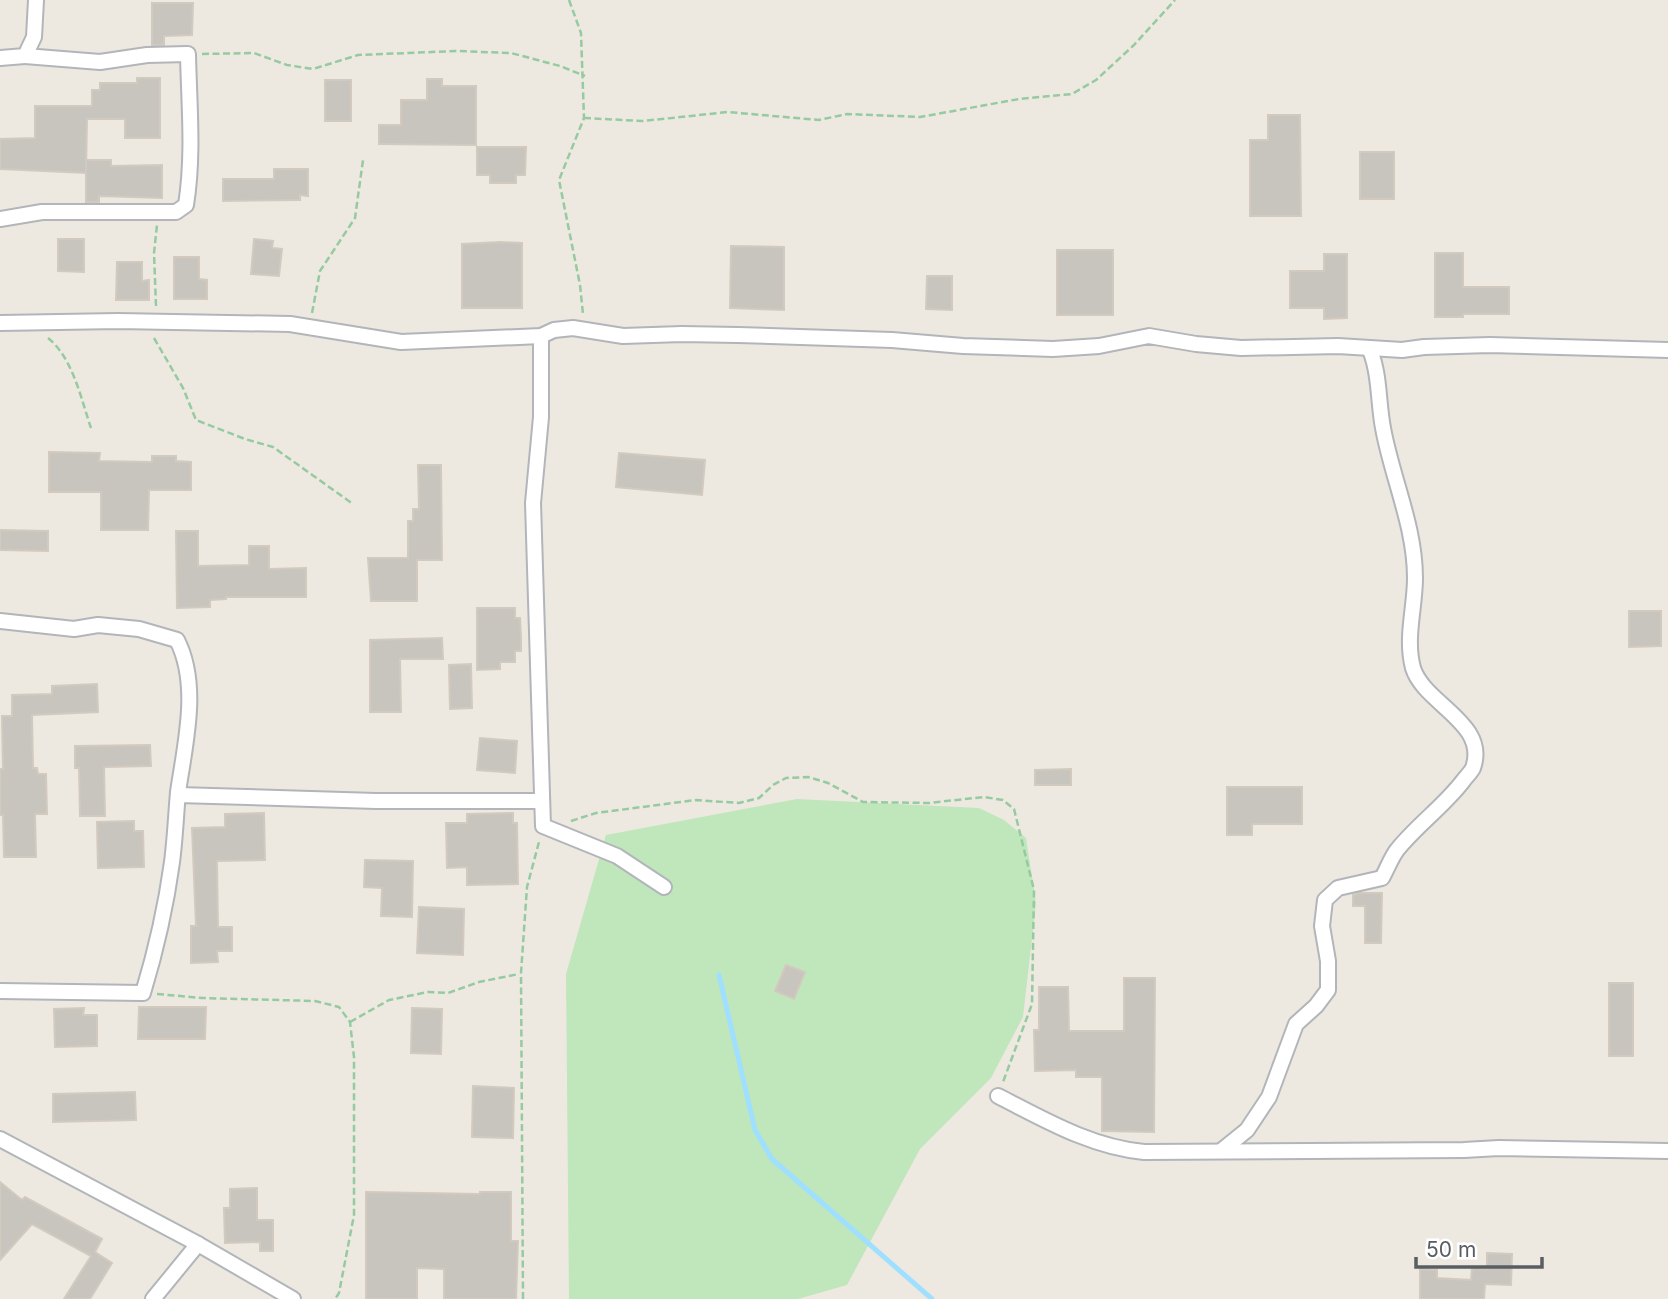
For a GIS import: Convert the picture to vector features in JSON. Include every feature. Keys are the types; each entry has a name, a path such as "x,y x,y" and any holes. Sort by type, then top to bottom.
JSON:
{"street":[{"path":"25,56 34,37 36,0"},
{"path":"0,58 25,56 100,62 147,55 188,54 192,139 191,175 186,205 176,212 41,212 0,219"},
{"path":"0,323 118,321 309,326 401,342 541,336 554,330 585,328 623,336 738,335 1053,349 1099,346 1149,336 1241,348 1338,346 1402,350 1490,345 1668,351"},
{"path":"541,336 541,417 533,503 544,826 617,856 664,887"},
{"path":"1221,1151 1247,1130 1269,1097 1296,1024 1317,1006 1328,990 1328,961 1322,926 1325,900 1338,888 1382,878 1396,851 1455,792 1473,768 1474,751 1469,732 1424,687 1414,671 1409,635 1415,578 1413,555 1407,514 1383,428 1376,365 1370,350"},
{"path":"0,621 74,629 98,625 177,640 186,657 189,718 164,910 157,947 143,993 0,991"},
{"path":"178,795 376,801 542,801"},
{"path":"998,1096 1073,1134 1123,1150 1144,1152 1499,1148 1668,1151"},
{"path":"0,1139 198,1244 293,1299"},
{"path":"153,1299 198,1244"}],"path":[{"path":"569,0 580,25 585,76 584,118 559,180 580,285 585,328"},
{"path":"584,118 643,121 728,112 819,120 847,114 920,117 1019,99 1072,94 1096,80 1134,45 1175,0"},
{"path":"188,54 254,53 287,65 313,69 358,55 457,51 511,53 560,66 585,76"},
{"path":"309,326 320,271 355,218 363,160"},
{"path":"159,212 150,323 196,420 244,439 274,447 353,504"},
{"path":"29,323 56,344 71,373 91,428"},
{"path":"523,1299 521,973 527,887 544,826 596,813 696,800 739,803 759,798 773,785 786,778 808,777 828,783 863,802 929,803 984,797 1003,800 1014,809 1034,890 1032,1004 998,1096"},
{"path":"350,1022 389,1000 428,992 448,993 479,982 521,973"},
{"path":"143,993 202,998 316,1001 339,1007 350,1022 354,1057 354,1215 339,1293 335,1299"}],"green space":[{"path":"797,799 979,808 1004,820 1026,838 1036,903 1023,1017 991,1078 920,1149 847,1285 798,1299 569,1299 566,974 606,835"}],"building":[{"path":"152,3 193,3 192,35 164,36 164,45 152,45"},
{"path":"137,78 160,78 160,138 125,138 125,119 87,119 86,173 0,169 0,139 35,138 35,106 92,106 92,90 100,90 100,83 137,83"},
{"path":"427,79 442,79 442,86 476,86 476,145 379,144 379,125 401,125 401,100 427,100"},
{"path":"325,80 351,80 351,121 325,121"},
{"path":"1268,115 1300,115 1301,216 1250,216 1250,140 1268,140"},
{"path":"477,147 526,147 525,175 516,175 516,183 490,183 490,175 477,175"},
{"path":"1360,152 1394,152 1394,199 1360,199"},
{"path":"86,160 111,160 111,166 162,165 162,198 99,196 99,202 86,202"},
{"path":"274,169 308,169 308,196 300,195 300,200 223,201 223,179 274,179"},
{"path":"58,239 84,239 84,272 58,271"},
{"path":"254,239 273,241 272,248 282,249 279,276 251,274"},
{"path":"522,243 522,308 462,308 462,244"},
{"path":"731,246 784,247 784,310 730,308"},
{"path":"1057,250 1113,250 1113,315 1057,315"},
{"path":"1435,253 1463,253 1463,287 1509,287 1509,314 1435,317"},
{"path":"1324,254 1347,254 1347,318 1324,319 1324,308 1290,308 1290,271 1324,271"},
{"path":"174,257 199,257 199,279 207,280 207,299 174,299"},
{"path":"117,262 142,262 142,281 149,280 149,300 116,300"},
{"path":"927,276 952,276 952,310 926,309"},
{"path":"49,452 100,453 99,461 152,462 152,456 176,456 176,461 191,462 191,490 149,490 148,530 101,530 101,492 49,492"},
{"path":"619,453 705,460 702,495 616,487"},
{"path":"418,465 441,465 442,560 417,560 417,601 371,601 368,558 408,558 408,521 413,521 413,509 419,509"},
{"path":"0,530 48,531 48,551 0,550"},
{"path":"176,531 198,531 198,566 249,565 249,546 269,546 269,569 306,568 306,597 226,597 210,600 210,607 177,608"},
{"path":"477,608 515,608 515,618 520,618 521,651 515,651 515,662 500,662 500,669 477,670"},
{"path":"1629,611 1661,611 1661,646 1629,647"},
{"path":"442,638 443,659 400,659 401,712 370,712 370,640"},
{"path":"471,664 472,708 450,709 449,665"},
{"path":"97,684 98,712 32,715 33,768 37,768 38,774 46,774 47,814 35,814 36,857 4,857 3,815 0,815 2,716 12,716 12,695 52,694 52,686"},
{"path":"480,738 517,741 515,773 477,770"},
{"path":"150,745 151,766 104,767 105,816 80,816 79,768 75,768 75,746"},
{"path":"1071,769 1071,785 1035,785 1035,770"},
{"path":"1227,787 1302,787 1302,824 1252,824 1252,835 1227,835"},
{"path":"264,813 265,860 217,861 218,927 232,927 232,951 217,951 218,962 191,963 191,926 196,926 192,828 225,827 225,814"},
{"path":"513,813 513,823 517,823 518,884 467,885 467,867 447,868 446,823 467,823 467,814"},
{"path":"134,821 134,831 143,831 144,867 98,868 97,822"},
{"path":"365,860 413,861 412,917 381,916 382,888 364,887"},
{"path":"1382,893 1381,943 1365,943 1365,906 1353,906 1353,895"},
{"path":"419,907 464,909 463,955 417,953"},
{"path":"786,965 805,972 794,999 775,991"},
{"path":"1124,978 1155,978 1154,1132 1102,1131 1102,1077 1076,1077 1076,1070 1035,1071 1034,1030 1039,1030 1039,987 1068,987 1069,1031 1124,1031"},
{"path":"1609,983 1633,983 1633,1056 1609,1056"},
{"path":"139,1007 206,1007 205,1039 138,1039"},
{"path":"84,1008 83,1015 97,1015 97,1046 55,1047 54,1009"},
{"path":"412,1008 442,1009 441,1054 411,1053"},
{"path":"473,1086 514,1088 513,1138 472,1137"},
{"path":"135,1092 136,1120 53,1122 53,1094"},
{"path":"0,1182 22,1200 25,1197 102,1239 95,1252 112,1263 90,1299 64,1299 91,1256 32,1224 0,1260"},
{"path":"257,1188 257,1220 273,1220 273,1251 260,1251 260,1242 225,1243 224,1208 230,1208 230,1189"},
{"path":"366,1192 511,1192 511,1241 518,1241 516,1299 444,1299 444,1269 417,1268 417,1299 366,1299"},
{"path":"1487,1253 1512,1254 1511,1285 1485,1284 1484,1299 1420,1299 1420,1269 1437,1270 1437,1278 1471,1280 1472,1268 1487,1269"}],"waterway":[{"path":"719,975 755,1130 772,1159 932,1299"}]}
